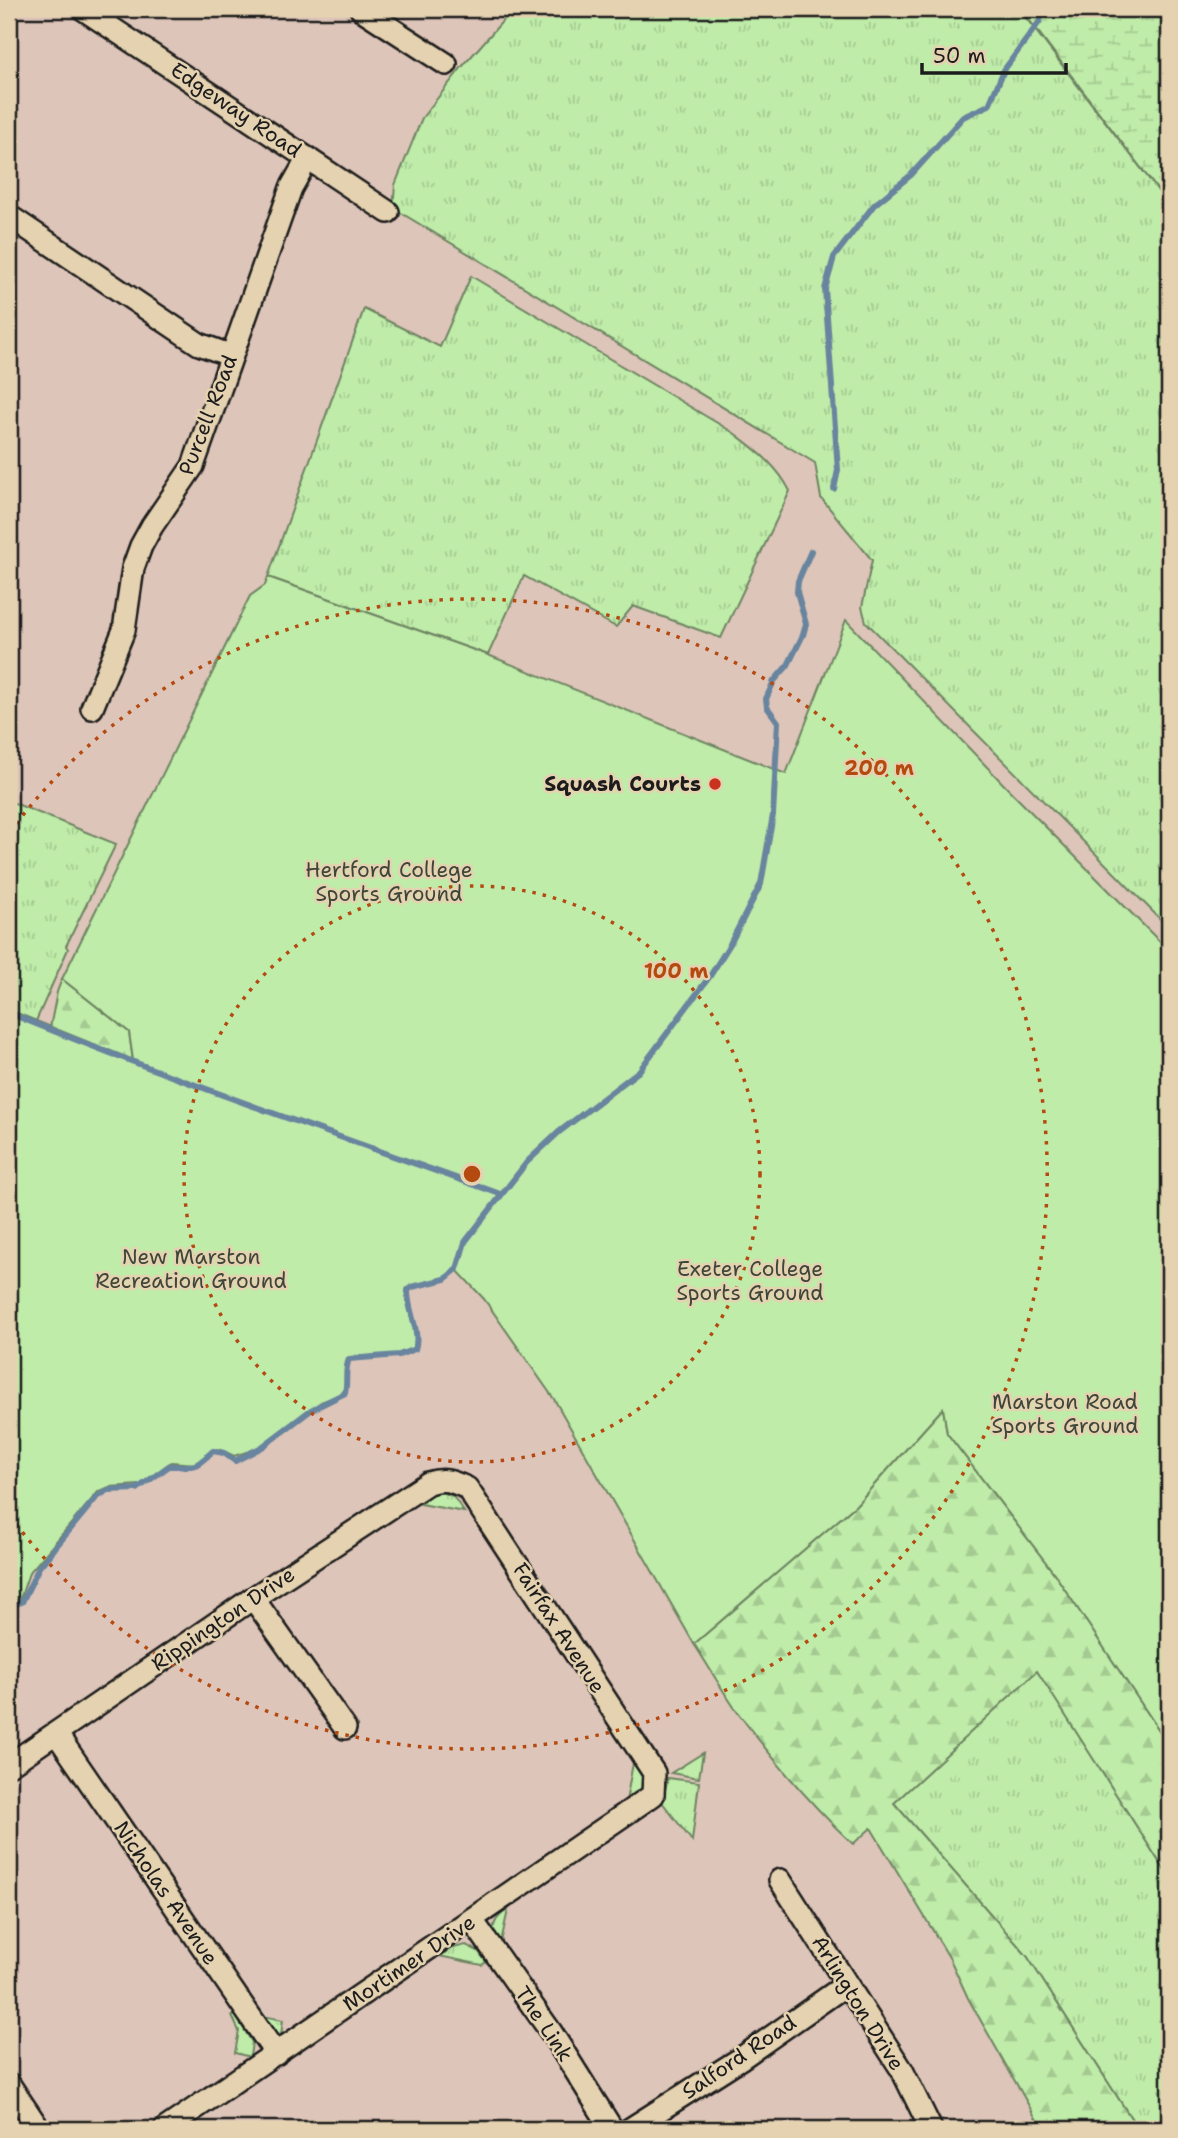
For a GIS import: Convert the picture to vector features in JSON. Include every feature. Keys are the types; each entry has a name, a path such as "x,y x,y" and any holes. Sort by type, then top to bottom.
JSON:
{"street":[{"name":"Edgeway Road","path":"83,9 388,212"},
{"path":"362,9 446,64"},
{"name":"Purcell Road","path":"92,708 124,630 133,568 141,546 193,466 291,188 308,158"},
{"path":"9,216 193,340 232,356"},
{"name":"Rippington Drive","path":"9,1765 253,1598 428,1483 440,1479"},
{"name":"Fairfax Avenue","path":"440,1479 450,1480 467,1488 654,1773 653,1795"},
{"path":"253,1598 345,1728"},
{"name":"Nicholas Avenue","path":"56,1732 276,2054"},
{"name":"Mortimer Drive","path":"165,2129 653,1795"},
{"name":"Arlington Drive","path":"780,1880 902,2070 931,2129"},
{"name":"The Link","path":"472,1920 551,2032 612,2129"},
{"name":"Salford Road","path":"642,2126 847,1984"},
{"path":"9,2084 40,2129"}],"green space":[{"path":"513,9 1019,9 1169,205 1169,928 866,622 862,607 872,560 821,498 815,463 393,208 395,185 422,118"},
{"path":"1019,9 1169,9 1169,205 1024,13"},
{"path":"471,276 734,433 779,473 790,491 721,638 633,606 616,627 524,576 488,655 268,577 364,309 440,347"},
{"path":"268,577 488,655 786,774 846,620 1169,951 1169,1745 1054,1573 947,1433 943,1408 856,1505 694,1644 554,1399 484,1299 457,1270 445,1279 408,1290 416,1335 415,1349 399,1355 350,1359 345,1393 321,1402 262,1447 234,1456 217,1449 196,1464 171,1462 140,1485 109,1487 98,1492 29,1573 20,1599 9,1604 9,1010 133,1060 129,1032 62,979 250,596 265,585"},
{"path":"9,801 116,844 66,946 68,949 36,1021 9,1010"},
{"path":"62,979 129,1032 133,1061 50,1028"},
{"path":"943,1408 947,1433 1054,1573 1169,1745 1169,1877 1037,1671 894,1803 1027,1956 1138,2129 1042,2129 968,1998 950,1959 871,1828 853,1844 823,1814 741,1717 694,1644 856,1505"},
{"path":"441,1492 453,1496 464,1512 421,1504 429,1495"},
{"path":"1037,1670 1169,1877 1169,2098 1158,2129 1138,2129 1027,1956 894,1803"},
{"path":"703,1753 699,1778 671,1773"},
{"path":"633,1763 643,1772 645,1788 625,1807"},
{"path":"668,1778 699,1782 692,1841 662,1802"},
{"path":"508,1910 499,1951 492,1941 494,1926 497,1919"},
{"path":"466,1945 478,1951 486,1962 482,1965 439,1956 449,1949"},
{"path":"235,2015 252,2042 250,2057 235,2053 239,2031 232,2016"},
{"path":"258,2015 283,2020 281,2035 272,2034"}],"waterway":[{"path":"834,489 838,470 825,289 834,257 874,205 911,175 963,117 989,105 1004,70 1040,21 1041,9"},
{"path":"9,1606 22,1602 39,1567 96,1498 108,1490 137,1489 169,1466 193,1466 213,1451 224,1453 235,1461 262,1447 311,1410 345,1393 349,1359 399,1355 415,1349 416,1335 408,1290 445,1279 457,1269 465,1242 527,1162 559,1132 639,1071 710,976 761,884 773,815 778,722 767,707 766,699 803,635 806,624 797,592 798,581 811,551"},
{"path":"9,1013 192,1084 500,1194"}],"place":[{"name":"Squash Courts","path":"715,784"}],"park label":[{"name":"Hertford College Sports Ground","path":"389,882"},
{"name":"New Marston Recreation Ground","path":"191,1269"},
{"name":"Exeter College Sports Ground","path":"750,1281"},
{"name":"Marston Road Sports Ground","path":"1065,1414"}]}
